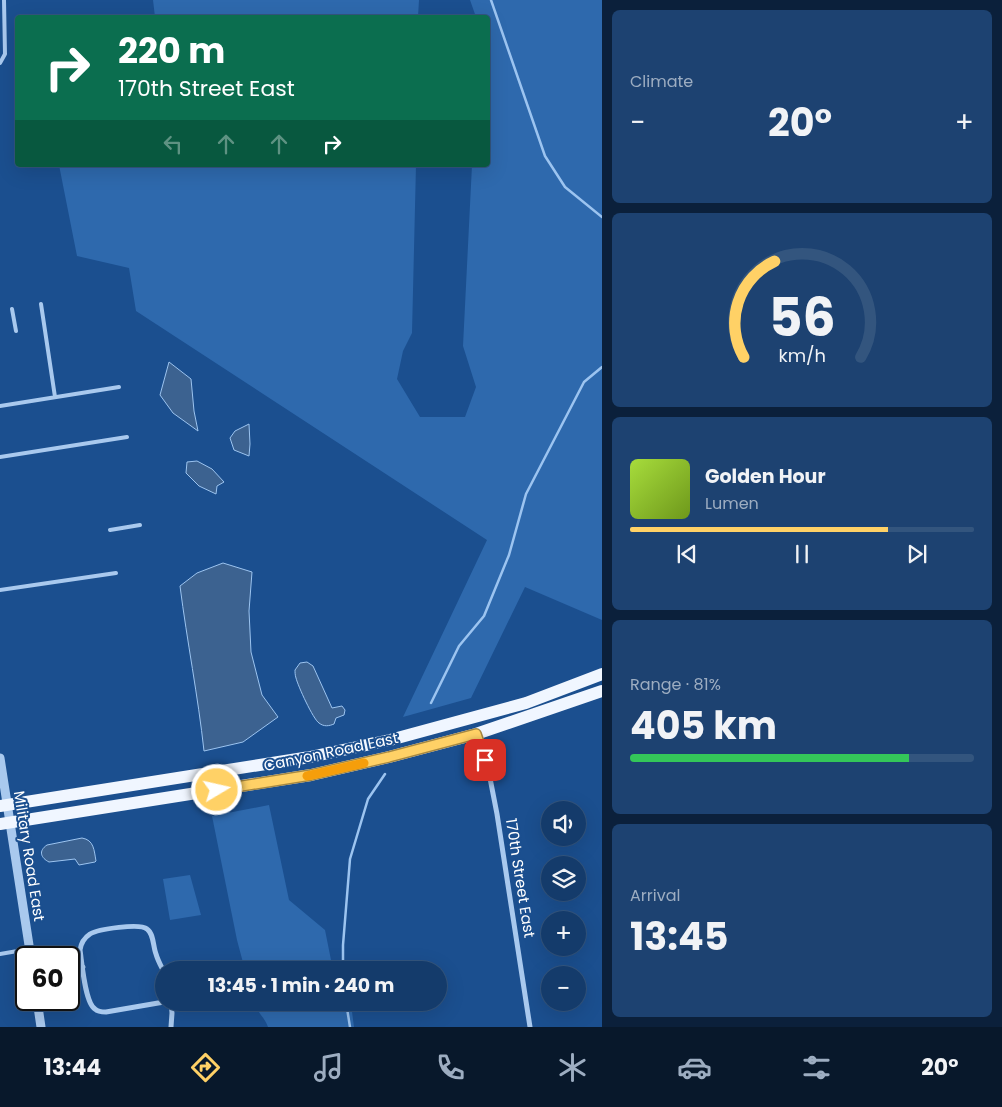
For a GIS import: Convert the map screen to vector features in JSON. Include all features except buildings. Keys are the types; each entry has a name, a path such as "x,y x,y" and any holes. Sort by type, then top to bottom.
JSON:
{"main road":[{"name":"Canyon Road East","path":"4,806 310,757 390,740 526,703 602,674"},
{"name":"Canyon Road East","path":"5,824 311,775 476,734 602,692"},
{"path":"476,734 476,730 481,724 526,703"}],"street":[{"name":"170th Street East","path":"476,734 489,773 497,814 530,1027"},
{"name":"Military Road East","path":"0,758 5,824 29,946"},
{"path":"155,1004 106,1012 92,1008 87,996 80,950 84,939 94,932 141,926 148,929 151,933 155,954 158,961"},
{"path":"39,1011 41,1027"},
{"path":"171,1027 172,1011"}],"lane":[{"path":"0,63 5,54 4,0"},
{"path":"41,304 55,397"},
{"path":"12,308 16,331"},
{"path":"0,406 119,387"},
{"path":"0,457 127,437"},
{"path":"110,530 140,525"},
{"path":"0,590 116,572"},
{"path":"0,954 15,954"}],"shaded area":[{"path":"153,0 419,0 418,15 155,15"},
{"path":"470,0 602,0 602,620 525,587 471,698 403,717 487,540 136,311 129,268 77,256 59,167 416,167 412,333 403,351 397,379 420,417 465,417 476,387 463,346 472,167 490,167 490,15 475,15"},
{"path":"169,362 191,379 198,431 173,413 160,395"},
{"path":"249,424 249,456 234,450 230,438 235,431"},
{"path":"197,461 212,469 224,482 217,486 216,494 199,486 186,473 187,462"},
{"path":"223,563 252,572 249,611 251,652 262,695 278,717 243,742 204,751 180,586 197,573"},
{"path":"307,662 313,666 332,708 342,706 345,710 344,715 336,718 334,724 326,726 319,723 303,695 295,670 300,663"},
{"path":"269,805 289,900 325,930 331,961 243,961 212,816"},
{"path":"82,838 89,841 93,846 95,862 79,865 75,859 49,862 42,856 42,850 47,845"},
{"path":"190,875 201,915 170,920 163,879"},
{"path":"258,1011 352,1011 354,1027 268,1027"}],"waterway":[{"path":"491,0 545,156 565,187 602,217"},
{"path":"431,703 459,646 484,616 509,555 526,494 584,382 602,367"},
{"path":"343,961 350,859 368,799 385,774"},
{"path":"347,1011 350,1027"}],"slow traffic":[{"path":"307,776 364,763"}],"route":[{"path":"217,790 311,775 476,734 485,760"}]}
